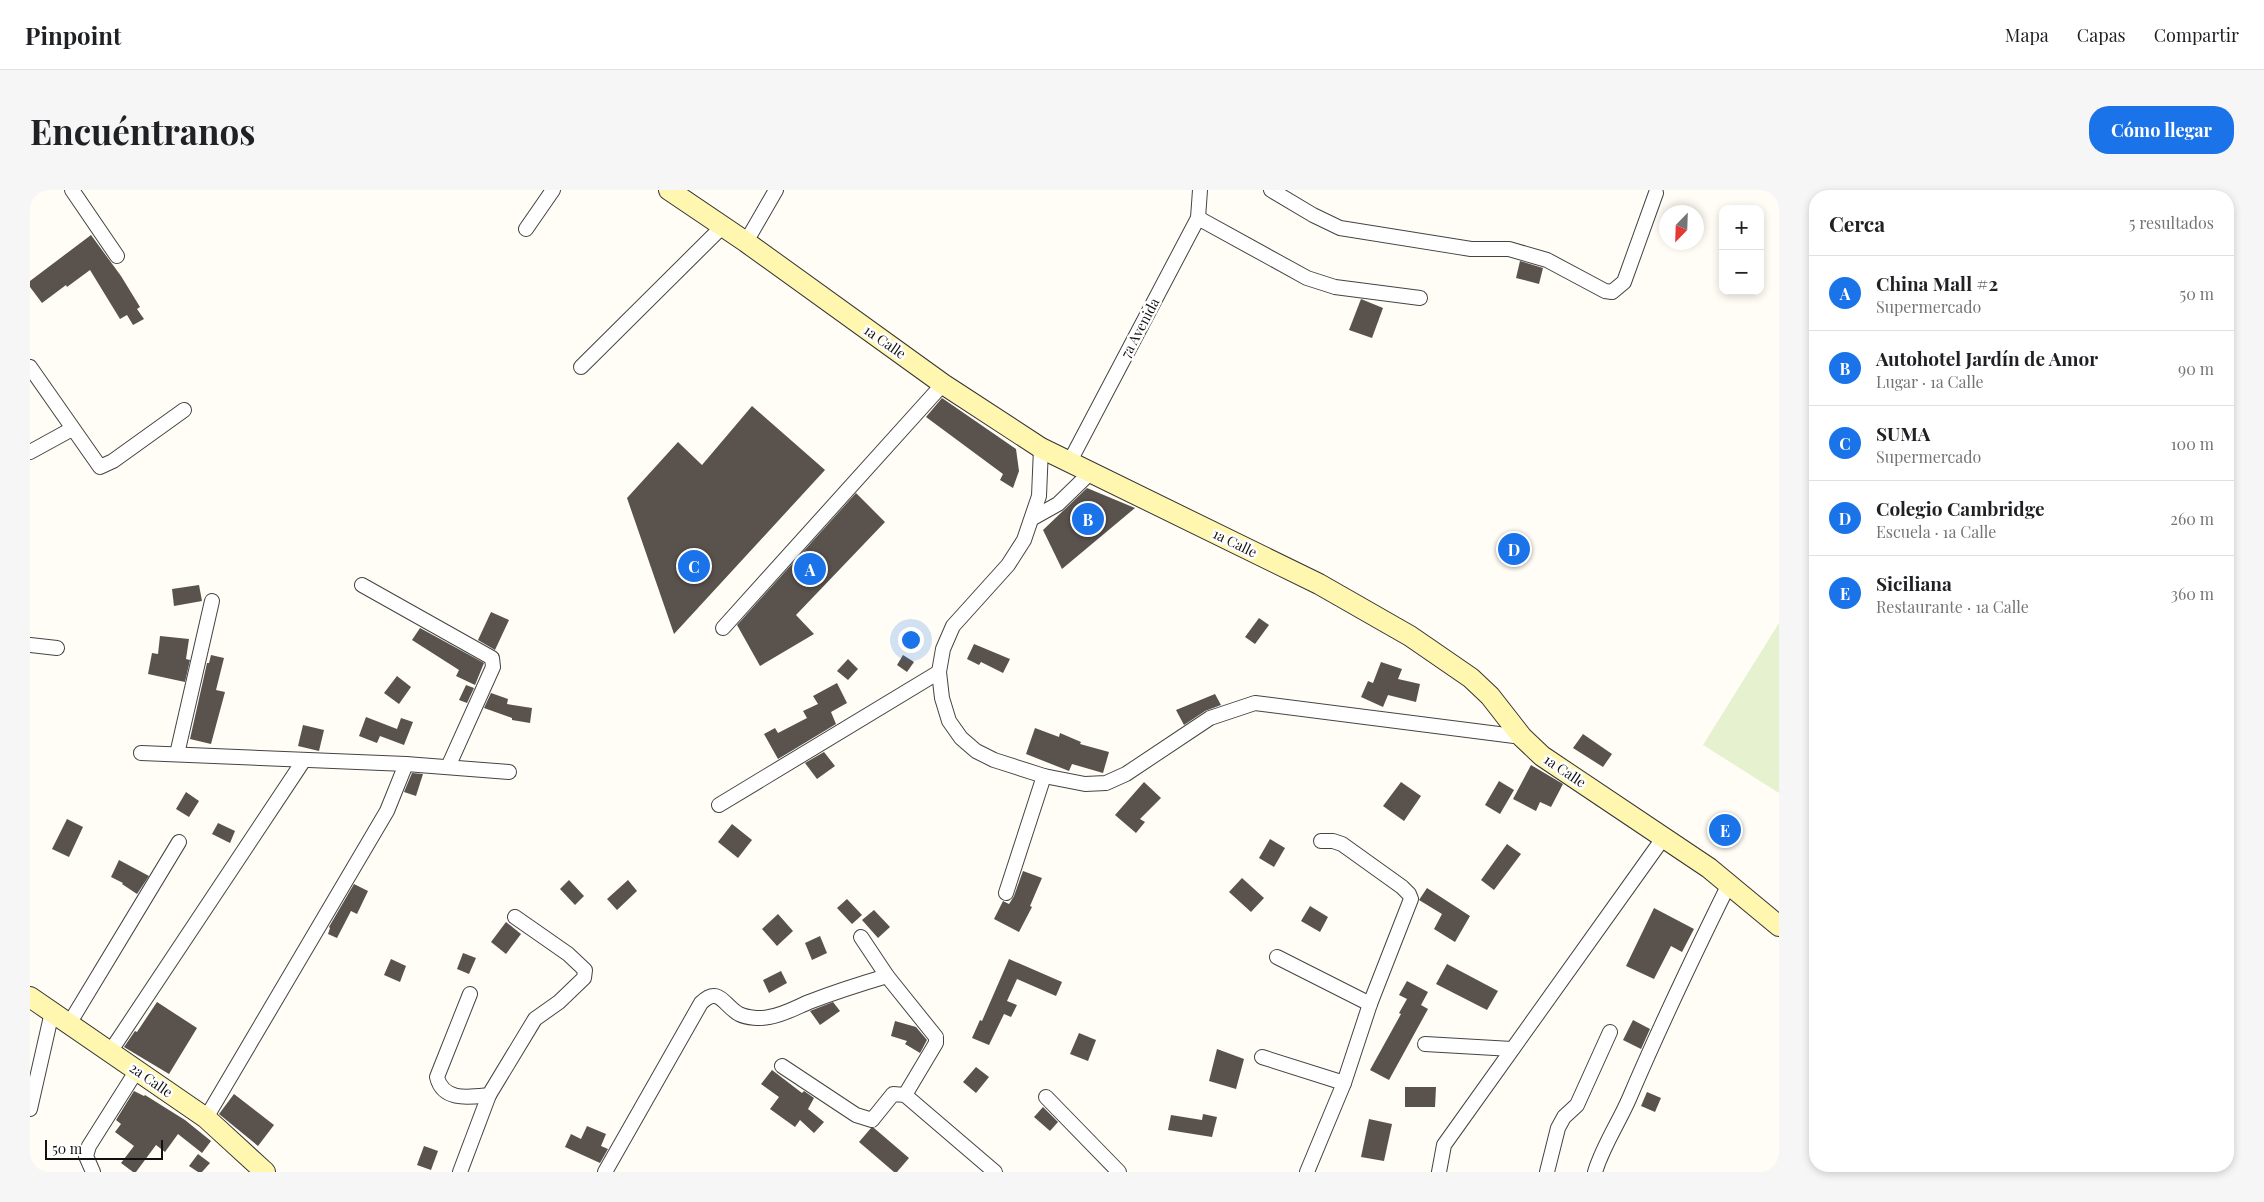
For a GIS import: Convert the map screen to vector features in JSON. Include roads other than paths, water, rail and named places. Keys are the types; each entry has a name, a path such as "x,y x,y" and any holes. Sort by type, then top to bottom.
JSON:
{"main road":[{"name":"1a Calle","path":"669,190 746,242 943,384 1041,448 1319,584 1410,636 1471,678 1490,696 1522,737 1542,756 1664,837 1778,922"},
{"name":"2a Calle","path":"30,997 206,1118 265,1172"}],"street":[{"path":"72,190 117,256"},
{"path":"526,229 553,190"},
{"path":"746,242 776,190"},
{"name":"7a Avenida","path":"1069,463 1198,218 1200,190"},
{"path":"1271,190 1313,215 1340,228 1471,249 1509,249 1548,260 1605,291 1612,292 1624,282 1656,193"},
{"path":"1198,218 1298,273 1323,284 1420,298"},
{"path":"581,367 722,227"},
{"path":"30,367 100,467 113,461 184,410"},
{"path":"723,628 943,384"},
{"path":"30,452 72,429"},
{"path":"1041,448 1039,496 1024,540 1008,565 953,626 943,649 939,672 942,698 949,721 962,738 976,751 994,760 1044,776 1085,784 1106,782 1126,774 1210,718 1255,703 1522,737"},
{"path":"1033,518 1058,504 1090,473"},
{"path":"362,585 492,658 493,667 448,768"},
{"path":"177,754 212,601"},
{"path":"30,645 57,648"},
{"path":"719,805 939,672"},
{"path":"141,753 406,764 509,772"},
{"path":"110,1052 304,760"},
{"path":"206,1118 387,811 406,764"},
{"path":"1006,893 1044,776"},
{"path":"1438,1172 1444,1144 1664,837"},
{"path":"1307,1172 1344,1084 1370,1004 1411,899 1402,887 1342,844 1321,840"},
{"path":"69,1024 179,842"},
{"path":"1595,1172 1602,1151 1617,1124 1685,974 1729,884"},
{"path":"460,1172 489,1095 535,1019 558,1002 584,978 585,970 568,954 515,917"},
{"path":"861,937 887,976 936,1038 936,1043 905,1095"},
{"path":"1277,957 1370,1004"},
{"path":"605,1172 701,1003 707,997 713,995 720,998 738,1014 769,1017 853,986 887,976"},
{"path":"470,994 437,1077 439,1085 454,1096 489,1095"},
{"path":"30,1110 52,1012"},
{"path":"1547,1172 1558,1128 1564,1117 1577,1105 1610,1032"},
{"path":"1425,1044 1512,1049"},
{"path":"1262,1057 1344,1084"},
{"path":"782,1066 856,1115 867,1120 872,1120 894,1094 905,1095 995,1172"},
{"path":"93,1172 86,1156 89,1146 136,1070"},
{"path":"1046,1097 1119,1172"}],"place":[{"name":"Autohotel Jardín de Amor","path":"1088,519"},
{"name":"Colegio Cambridge","path":"1514,549"},
{"name":"SUMA","path":"694,566"},
{"name":"China Mall #2","path":"810,569"},
{"name":"Siciliana","path":"1725,830"}]}
